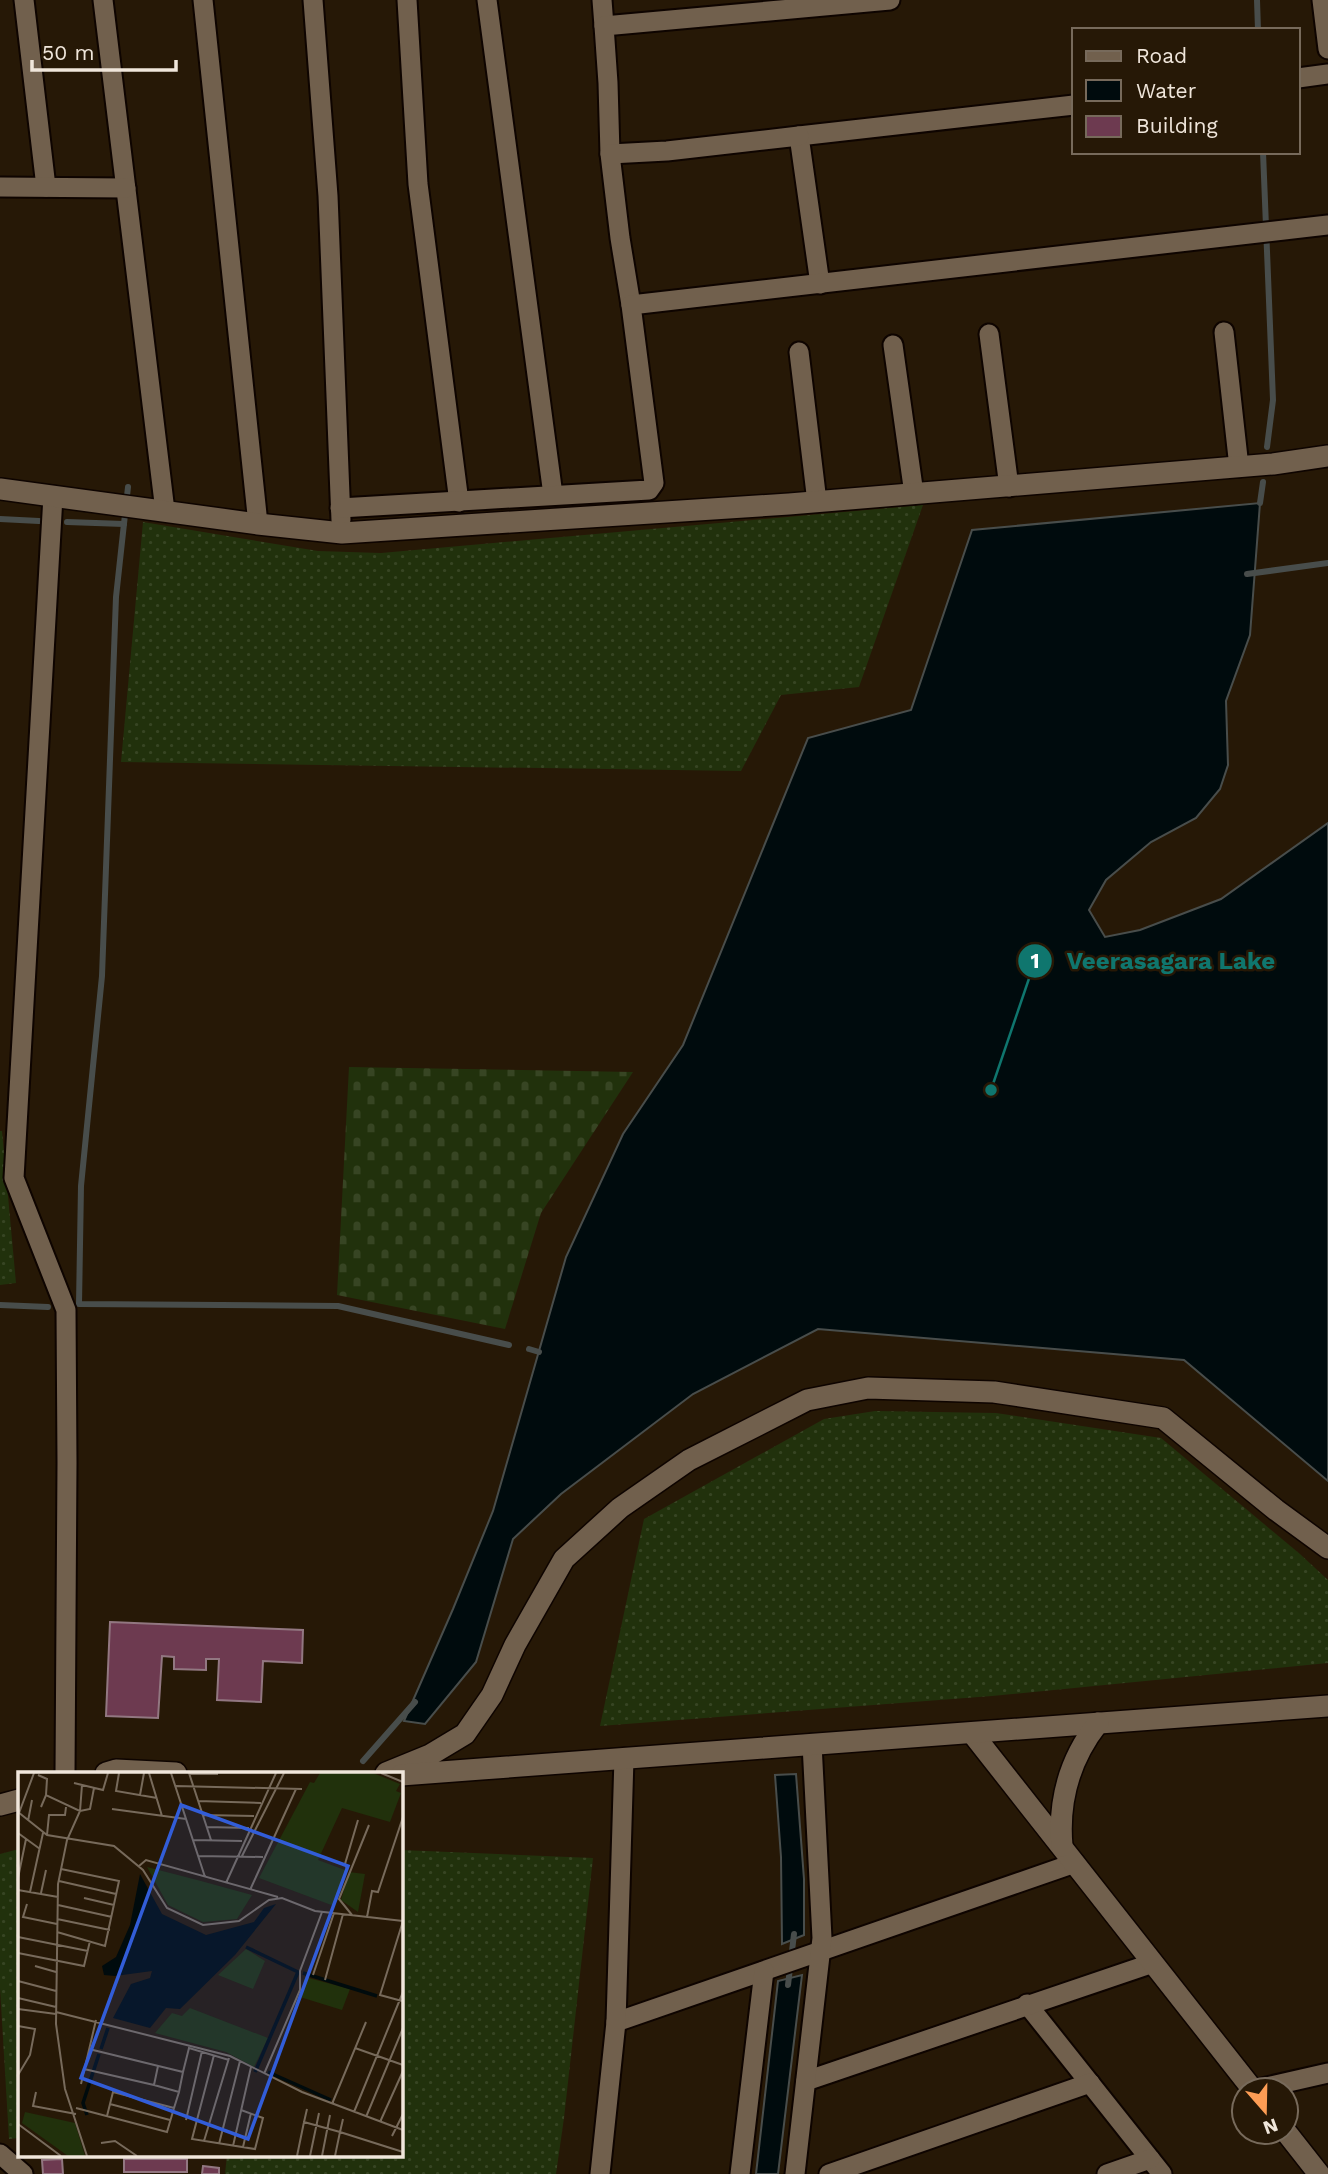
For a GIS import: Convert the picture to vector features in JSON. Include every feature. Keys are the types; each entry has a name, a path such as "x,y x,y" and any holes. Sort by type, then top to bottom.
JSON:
{"street":[{"path":"23,0 46,187"},
{"path":"103,0 165,511"},
{"path":"203,0 258,524"},
{"path":"313,0 328,196 342,533"},
{"path":"407,0 418,184 459,502"},
{"path":"487,0 553,495"},
{"path":"340,508 649,490 653,487 610,154 602,0"},
{"path":"604,26 890,0"},
{"path":"1322,0 1328,49"},
{"path":"1300,78 1328,74"},
{"path":"610,154 667,151 1072,105"},
{"path":"800,136 820,284"},
{"path":"0,187 126,188"},
{"path":"631,305 1328,225"},
{"path":"1224,332 1238,467"},
{"path":"989,334 1009,487"},
{"path":"893,345 914,494"},
{"path":"799,352 817,502"},
{"path":"0,489 342,533 817,502 1238,467 1328,456"},
{"path":"53,496 14,1178 66,1310 65,1772"},
{"path":"388,1772 430,1755 465,1734 492,1695 515,1645 564,1559 620,1508 689,1460 807,1400 868,1388 994,1392 1163,1418 1276,1510 1328,1548"},
{"path":"402,1775 1328,1706"},
{"path":"1068,1855 1060,1813 1067,1780 1079,1750 1098,1723"},
{"path":"972,1733 1242,2076"},
{"path":"795,2174 806,2081 812,1954 822,1938 812,1744"},
{"path":"600,2174 616,2022 624,1758"},
{"path":"109,1772 156,1772"},
{"path":"0,1805 18,1800"},
{"path":"616,2022 812,1954 1068,1855"},
{"path":"806,2081 1153,1963"},
{"path":"740,2174 771,1968"},
{"path":"1027,2004 1156,2166 1107,2174"},
{"path":"1300,2079 1328,2073"},
{"path":"829,2174 1090,2083"},
{"path":"1297,2146 1319,2174"},
{"path":"0,2154 23,2174"}],"green space":[{"path":"923,505 859,687 781,695 741,771 121,762 143,522 318,551 381,553"},
{"path":"349,1067 633,1072 541,1213 505,1329 337,1295"},
{"path":"0,1131 16,1283 0,1285"},
{"path":"875,1411 996,1413 1161,1438 1328,1580 1328,1663 992,1696 600,1726 644,1519 824,1419"},
{"path":"18,1849 18,2138 9,2139 0,1988 0,1854"},
{"path":"402,1850 593,1858 556,2174 225,2174 227,2156 402,2156"}],"water":[{"path":"1260,503 1250,635 1226,701 1228,765 1220,789 1196,818 1151,842 1106,880 1089,910 1105,937 1140,930 1221,899 1328,823 1328,1481 1184,1360 818,1329 693,1394 561,1494 513,1539 476,1662 425,1724 404,1721 493,1511 566,1257 623,1134 683,1045 808,738 911,710 972,530"},
{"path":"796,1774 804,1879 804,1935 782,1944 781,1857 775,1775"},
{"path":"802,1975 778,2174 756,2174 778,1981"}],"building":[{"path":"110,1622 303,1630 302,1663 263,1661 261,1702 217,1700 219,1659 206,1659 206,1670 174,1669 174,1657 162,1656 158,1718 106,1716"},
{"path":"62,2159 63,2174 43,2174 42,2160"},
{"path":"124,2159 187,2159 187,2172 124,2172"},
{"path":"203,2166 219,2168 219,2174 202,2174"}],"waterway":[{"path":"1257,0 1258,28"},
{"path":"1263,154 1273,400 1267,447"},
{"path":"1260,503 1263,482"},
{"path":"128,487 116,597 102,976 81,1186 79,1304 338,1306 509,1345"},
{"path":"0,519 39,521"},
{"path":"67,522 124,524"},
{"path":"1247,574 1328,563"},
{"path":"0,1305 48,1307"},
{"path":"529,1349 539,1352"},
{"path":"363,1761 415,1702"},
{"path":"788,1985 794,1934"}],"place":[{"name":"Veerasagara Lake","path":"991,1090"}]}
